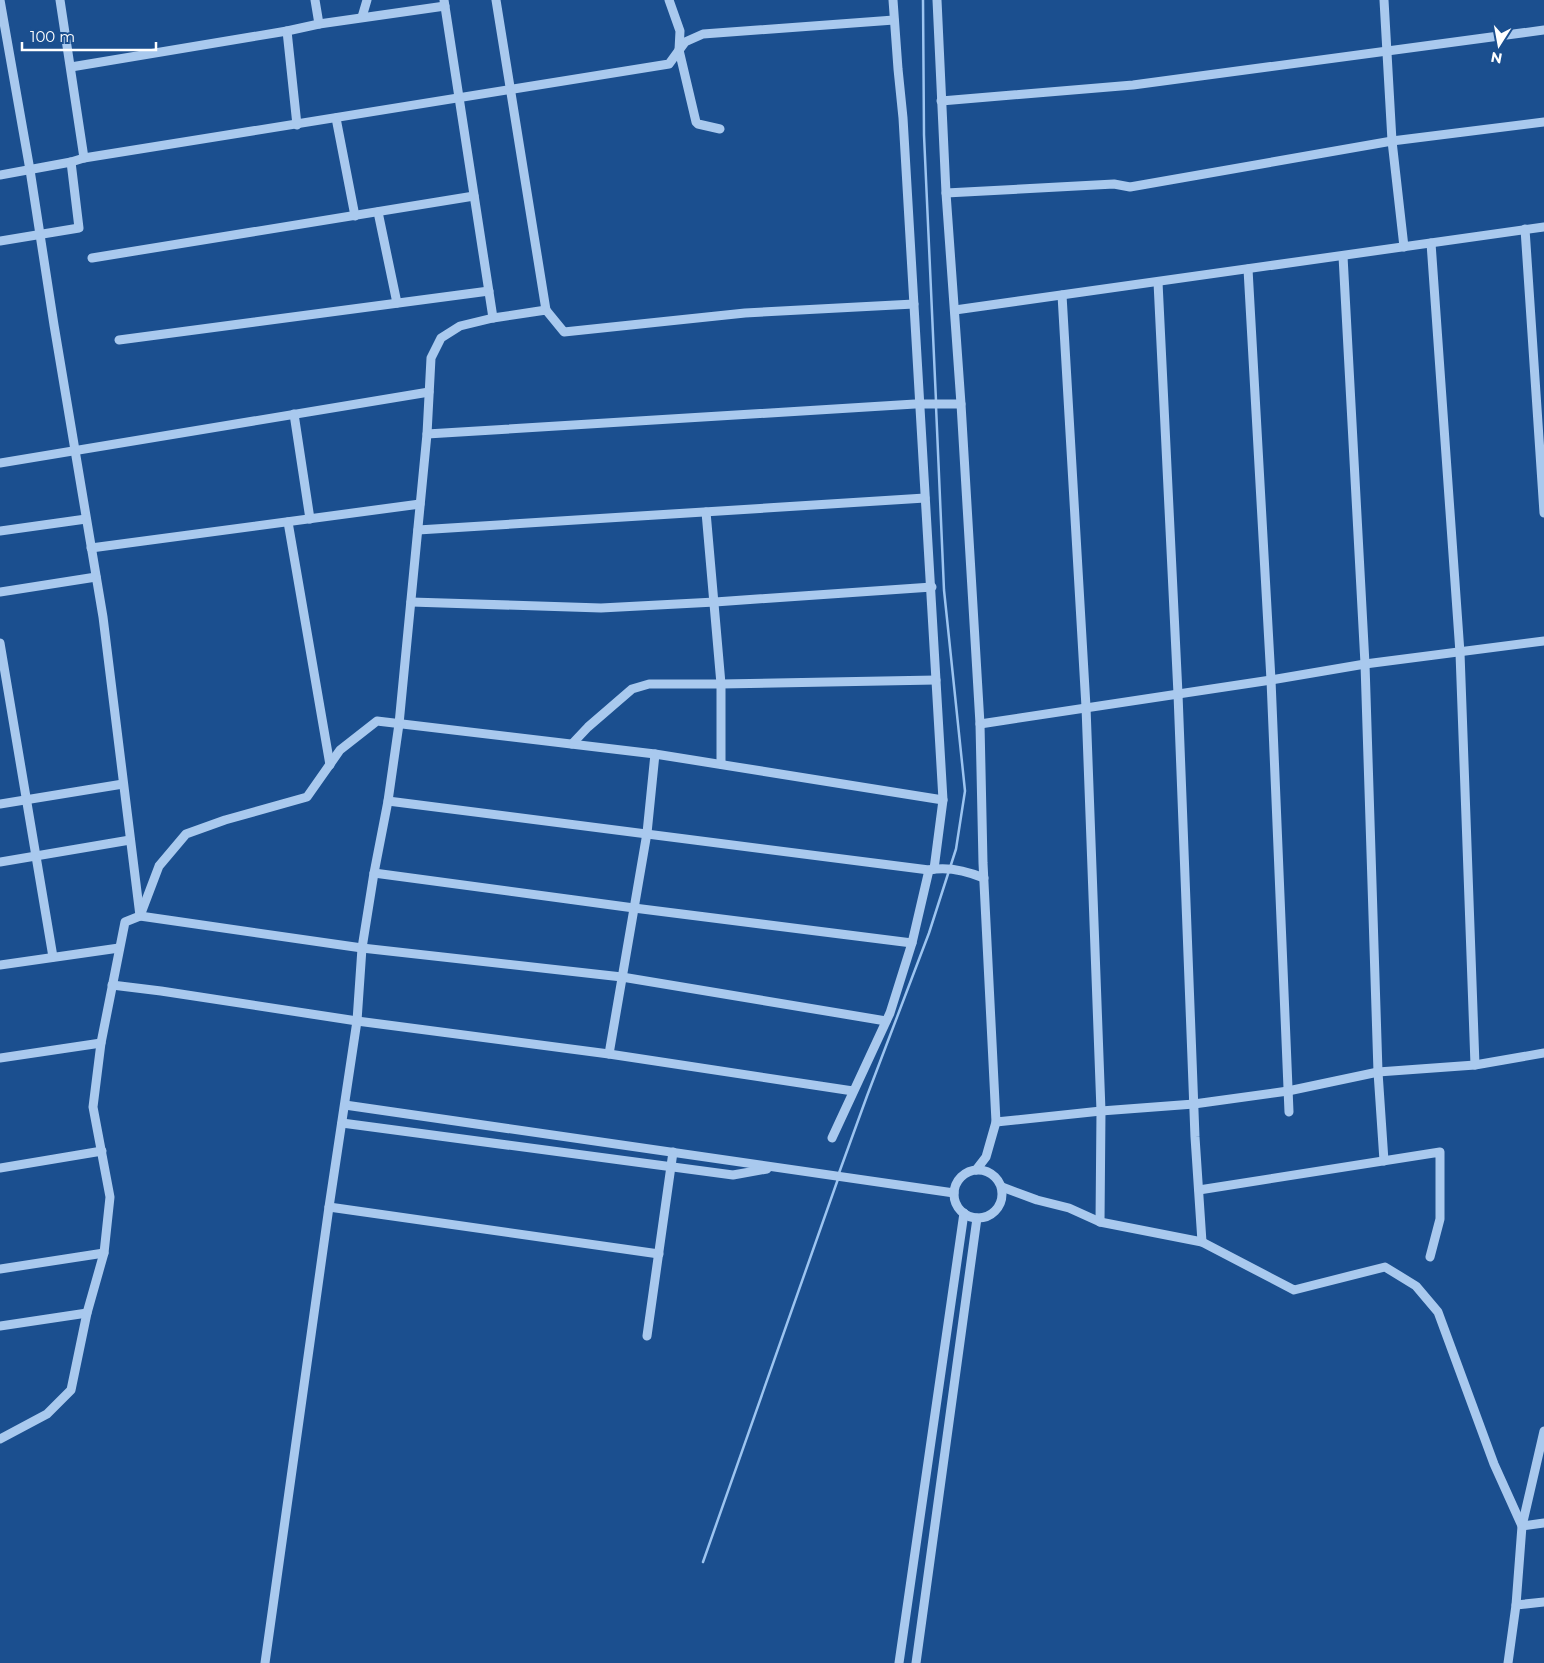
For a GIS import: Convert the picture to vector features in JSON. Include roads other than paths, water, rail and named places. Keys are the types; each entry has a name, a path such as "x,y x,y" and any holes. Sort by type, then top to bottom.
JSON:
{"street":[{"path":"0,0 30,170 96,577 140,916"},
{"path":"60,0 84,158"},
{"path":"315,0 319,24"},
{"path":"362,17 367,0"},
{"path":"496,0 546,310 564,332 745,313 914,304"},
{"path":"669,0 680,32 679,50 696,122 720,129"},
{"path":"832,1138 886,1021 912,942 934,869 943,800 921,405 903,118 893,0"},
{"path":"937,0 946,193 955,310 980,724 982,863 996,1122 986,1157 976,1170"},
{"path":"1384,0 1392,141 1404,247"},
{"path":"71,67 445,3 493,318"},
{"path":"0,175 84,158 669,64 685,42 703,34 894,20"},
{"path":"941,101 1133,86 1544,30"},
{"path":"287,31 297,125"},
{"path":"336,118 355,216"},
{"path":"946,193 1114,184 1130,188 1392,141 1544,122"},
{"path":"0,241 79,228 71,162"},
{"path":"92,258 474,196"},
{"path":"378,212 397,303"},
{"path":"955,310 1544,226"},
{"path":"1525,229 1544,513"},
{"path":"1431,243 1460,653 1475,1064"},
{"path":"1343,256 1364,664 1378,1072 1384,1161"},
{"path":"1248,269 1271,680 1289,1112"},
{"path":"1158,282 1178,694 1194,1104 1202,1242"},
{"path":"119,340 489,291"},
{"path":"1062,295 1086,707 1101,1111 1100,1222"},
{"path":"265,1663 357,1021 362,948 388,801 399,724 427,434 430,358 441,338 460,326 493,318 546,310"},
{"path":"0,463 429,392"},
{"path":"427,434 961,404"},
{"path":"294,414 310,519"},
{"path":"418,530 925,498"},
{"path":"91,548 420,504"},
{"path":"706,512 721,684 721,764"},
{"path":"0,531 86,519"},
{"path":"288,522 330,765"},
{"path":"0,592 96,577"},
{"path":"411,602 601,608 932,587"},
{"path":"980,724 1364,664 1544,641"},
{"path":"0,643 53,957"},
{"path":"572,744 588,727 632,689 649,684 936,680"},
{"path":"140,916 159,866 186,834 225,820 307,797 340,750 377,720 655,754 943,800"},
{"path":"609,1054 647,833 655,754"},
{"path":"0,804 123,784"},
{"path":"388,801 934,869 967,871 984,878"},
{"path":"0,862 130,840"},
{"path":"374,873 634,908 912,942"},
{"path":"0,1439 47,1414 70,1390 87,1312 104,1252 110,1197 93,1107 101,1043 125,922 140,916 362,948 622,977 886,1021"},
{"path":"0,964 120,948"},
{"path":"112,985 357,1021 609,1054 853,1091"},
{"path":"0,1058 101,1043"},
{"path":"996,1122 1194,1104 1288,1091 1378,1072 1475,1064 1544,1052"},
{"path":"345,1105 954,1193"},
{"path":"342,1123 732,1175 775,1167"},
{"path":"0,1168 102,1152"},
{"path":"647,1336 673,1152"},
{"path":"1199,1190 1440,1152 1440,1219 1430,1257"},
{"path":"976,1170 989,1172 998,1180 1002,1187 1002,1196 998,1206 991,1214 977,1218 964,1213 958,1207 955,1200 954,1193 958,1180 963,1175 976,1170"},
{"path":"1002,1187 1037,1200 1069,1208 1100,1222 1202,1242 1294,1290 1385,1267 1416,1286 1438,1312 1494,1464 1522,1526"},
{"path":"329,1207 659,1254"},
{"path":"899,1663 964,1213"},
{"path":"916,1663 977,1218"},
{"path":"0,1269 104,1252"},
{"path":"0,1326 87,1312"},
{"path":"1508,1663 1516,1605 1522,1526 1542,1448 1544,1431"},
{"path":"1522,1526 1544,1523"},
{"path":"1516,1605 1544,1602"}],"waterway":[{"path":"923,0 924,135 936,401"},
{"path":"839,1173 929,933 956,849 965,791 944,590 936,406"},
{"path":"703,1562 838,1179"}]}
